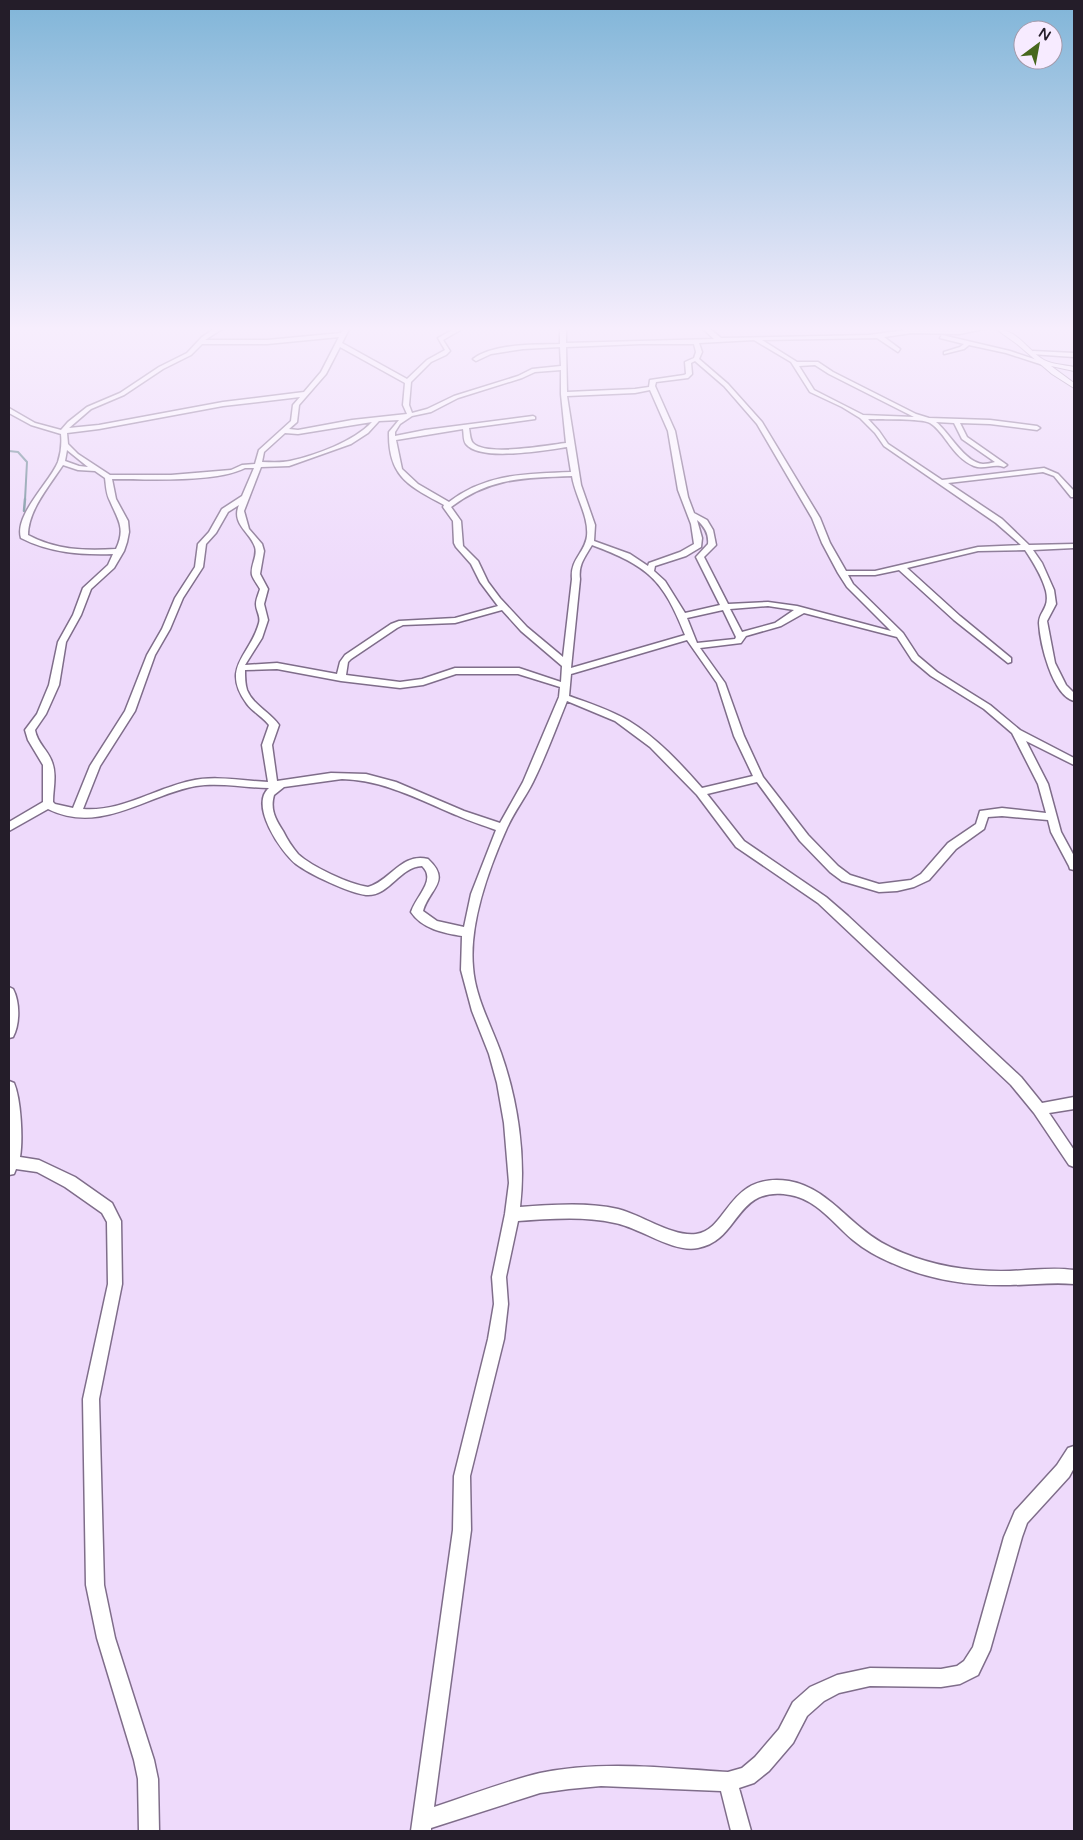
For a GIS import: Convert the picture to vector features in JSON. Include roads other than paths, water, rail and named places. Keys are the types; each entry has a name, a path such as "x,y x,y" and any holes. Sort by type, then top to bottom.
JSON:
{"street":[{"path":"17,415 33,424 64,432 165,415"},
{"path":"80,415 70,423 64,432 65,444 61,462 34,504 24,528 24,536 44,547 52,549 90,552 120,551"},
{"path":"277,784 267,745 274,725 244,695 240,668 261,633 264,620 260,604 264,589 256,574 260,551 258,544 243,524 240,511 258,465 261,451 294,422 295,415"},
{"path":"284,431 298,432 412,415"},
{"path":"566,415 577,485 591,525 590,542 578,561 575,571 576,579 570,618 564,691 528,782 502,828 477,894 468,932 467,970 478,1011 494,1054 511,1123 516,1183 512,1214 499,1277 501,1304 496,1339 462,1476 462,1530 422,1826 540,1783 611,1776 728,1782 747,1776 762,1764 786,1736 800,1709 817,1694 837,1684 870,1677 941,1678 960,1675 971,1668 981,1650 1013,1537 1021,1517 1063,1471 1074,1454"},
{"path":"650,571 655,563 683,554 698,545 691,514 682,490 678,454 666,415"},
{"path":"752,415 762,426 816,518 842,573 850,585 900,635 922,665 986,707 1016,732 1074,762"},
{"path":"859,415 877,432 886,445 999,521 1027,547 1038,563 1050,590 1052,604 1043,621 1051,663 1062,686 1074,698"},
{"path":"915,415 930,420 939,427 954,448 975,464 983,466 1001,463"},
{"path":"407,416 395,427 392,438 399,470 414,486 449,505"},
{"path":"862,417 990,422 1037,428"},
{"path":"392,438 533,418"},
{"path":"65,444 95,469 108,477 171,477 232,472 244,466 289,464 349,443 366,432 378,419"},
{"path":"956,420 964,438 1016,472"},
{"path":"466,428 468,442 472,446 493,453 570,445"},
{"path":"61,462 74,467 95,469"},
{"path":"942,482 1032,470 1049,471 1065,483 1074,495"},
{"path":"449,505 468,492 511,477 576,474"},
{"path":"48,804 48,765 42,752 34,744 30,730 41,714 54,685 62,642 77,615 87,588 106,572 120,551 125,532 124,521 112,499 108,477"},
{"path":"76,813 95,766 130,711 151,655 166,629 179,598 199,567 202,544 212,533 225,511 244,498"},
{"path":"449,505 448,510 458,524 458,543 471,558 484,582 502,607 567,665 567,669"},
{"path":"691,514 703,519 712,536 712,545 700,557 740,636"},
{"path":"590,542 627,556 650,571 662,583 683,616 691,641 721,683 739,736 760,778 804,838 824,860 846,878 879,888 914,884 925,877 952,846 980,826 984,814 1002,812 1051,818"},
{"path":"842,573 875,573 978,549 1074,546"},
{"path":"902,568 957,618 1008,660"},
{"path":"683,616 724,607 768,604 804,610 900,635"},
{"path":"341,678 344,662 348,658 394,626 402,623 455,620 502,607"},
{"path":"567,669 691,641 738,641 740,636 784,621 793,612 804,610"},
{"path":"240,668 277,666 341,678 410,686 455,671 503,670 528,673 634,728 700,792 730,834 740,844 822,900 1016,1081 1039,1109 1074,1161"},
{"path":"1016,732 1043,784 1056,832 1074,866"},
{"path":"48,804 63,811 90,814 120,809 191,784 204,782 277,784 341,776 377,780 406,788 454,811 502,828"},
{"path":"700,792 760,778"},
{"path":"277,784 270,793 266,811 288,847 300,861 333,878 364,890 370,890 383,885 409,863 424,862 431,867 434,874 432,883 418,905 417,912 421,917 438,926 468,932"},
{"path":"9,826 48,804"},
{"path":"9,992 12,1009 9,1040"},
{"path":"9,1087 14,1118 11,1165 39,1166 70,1182 107,1208 114,1221 115,1284 91,1399 95,1586 106,1638 144,1760 148,1779 149,1831"},
{"path":"1039,1109 1074,1103"},
{"path":"512,1214 590,1212 629,1219 670,1237 699,1241 712,1234 746,1194 754,1189 789,1188 812,1195 866,1241 896,1258 926,1270 966,1276 1074,1277"},
{"path":"728,1782 741,1831"}],"waterway":[{"path":"9,451 18,452 27,462 25,500"},
{"path":"24,511 25,499"}]}
